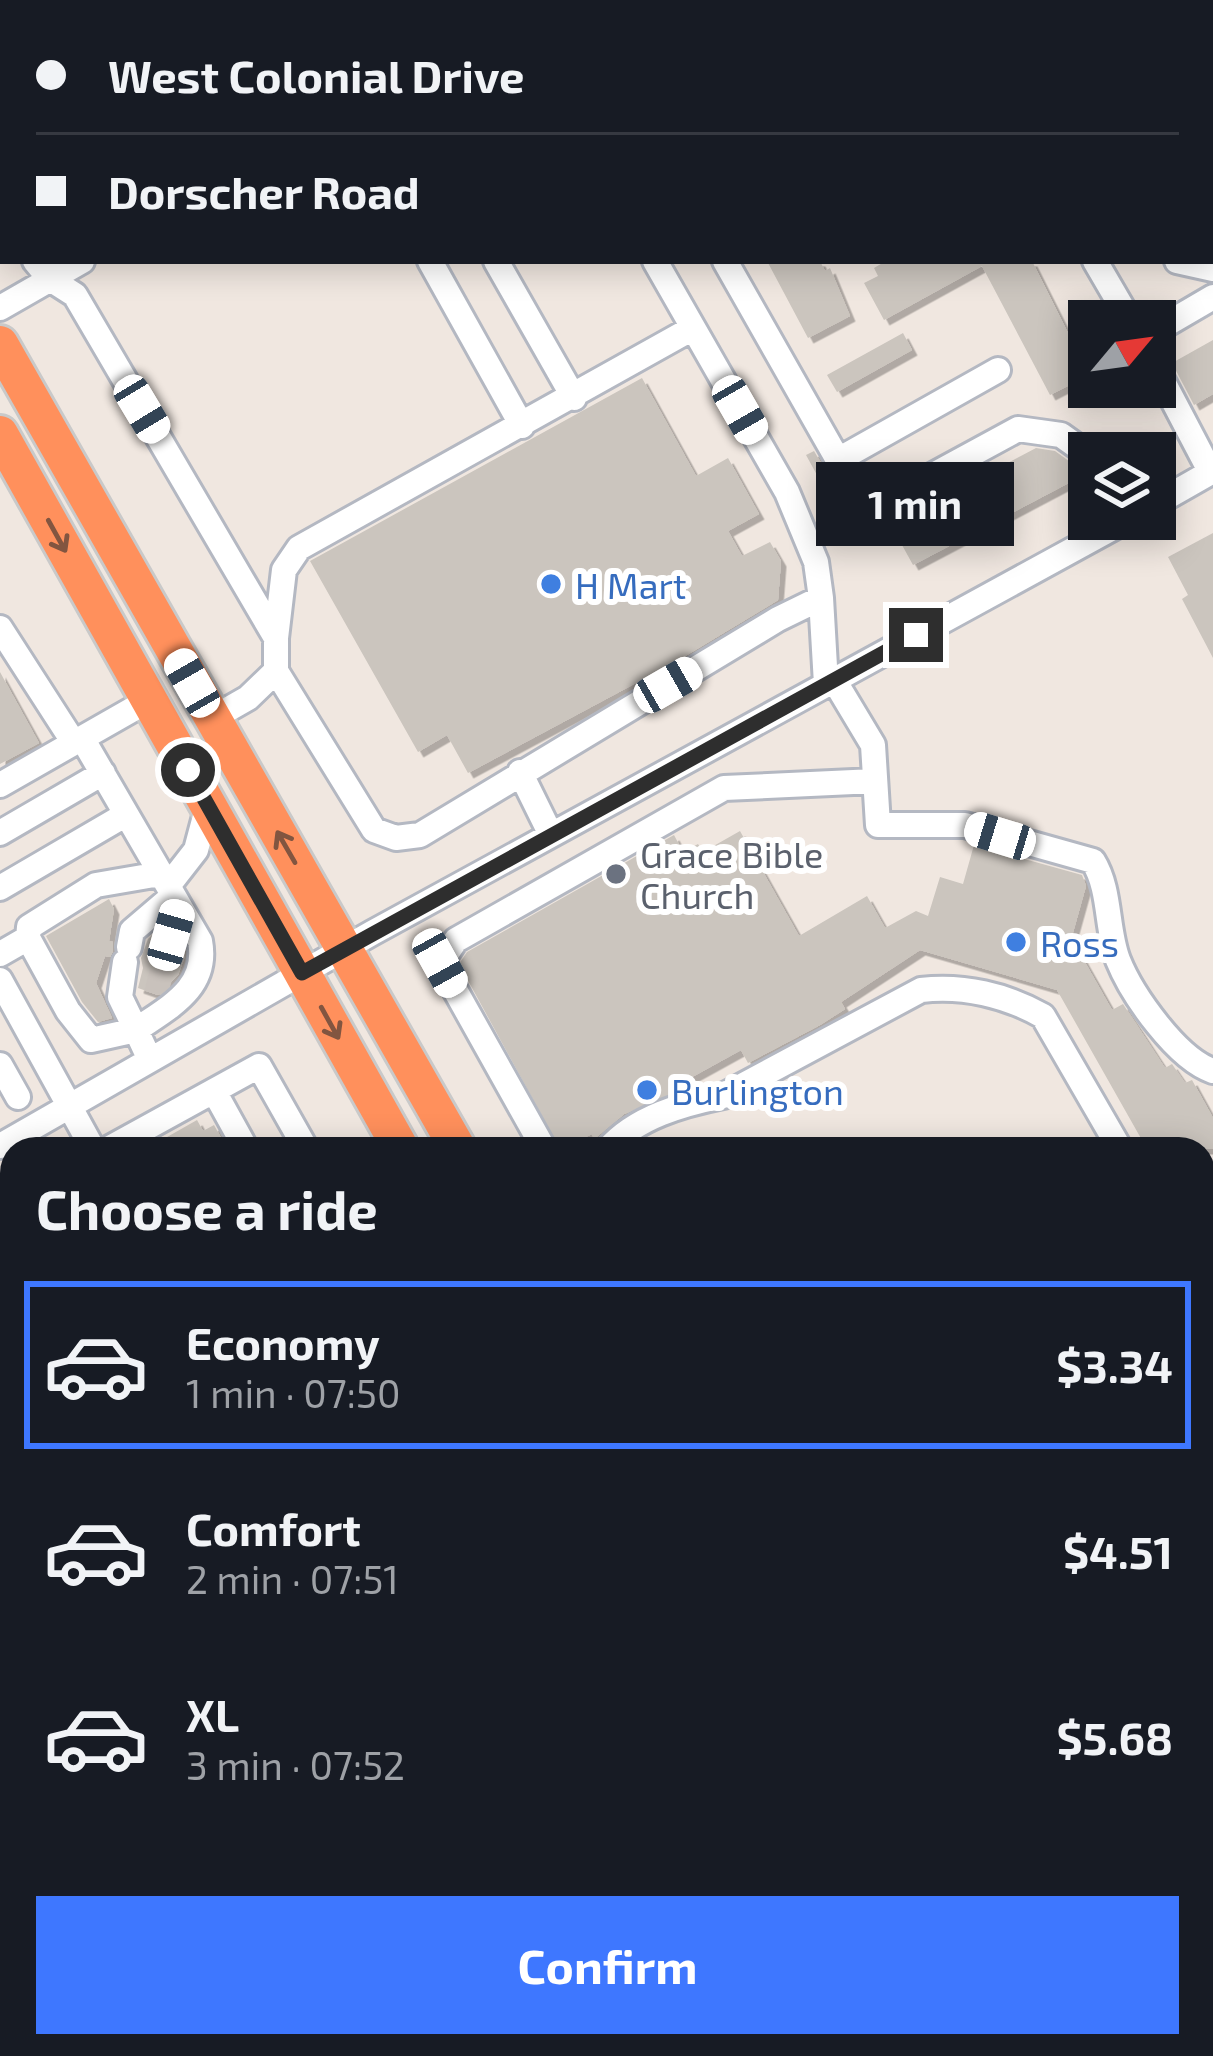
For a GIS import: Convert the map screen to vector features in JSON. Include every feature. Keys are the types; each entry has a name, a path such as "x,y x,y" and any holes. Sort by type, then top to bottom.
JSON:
{"highway":[{"path":"0,344 451,1137"},
{"path":"0,376 53,439"},
{"path":"0,434 394,1137"}],"street":[{"path":"432,264 522,426"},
{"path":"498,264 574,398"},
{"path":"657,264 787,492 816,562 830,682 873,745 878,826 965,825 1093,861 1120,964 1169,1042 1213,1071"},
{"path":"727,264 867,511 1018,428 1068,440"},
{"path":"1097,264 1118,300"},
{"path":"0,308 43,270 74,295 277,638"},
{"path":"1176,319 1213,297"},
{"path":"693,328 299,548 284,570 276,671 374,830 396,838 420,835 778,619 821,598"},
{"path":"838,460 998,370"},
{"path":"1176,405 1212,472 1176,492"},
{"path":"16,1137 344,949 1090,540"},
{"path":"0,628 103,773 200,941 203,957 189,992 143,1025 91,1040 68,1010 28,938 29,927 97,885 170,891"},
{"path":"212,718 248,698 276,671"},
{"path":"0,785 149,700"},
{"path":"520,772 551,835"},
{"path":"0,833 103,773"},
{"path":"537,1137 440,963 456,940 724,788 874,782"},
{"path":"150,1060 143,1025 120,998 132,931 170,891 196,850 208,805"},
{"path":"0,888 125,814"},
{"path":"170,891 171,935"},
{"path":"0,953 28,938"},
{"path":"0,980 8,1012 29,1033 86,1137"},
{"path":"619,1137 688,1103 723,1096 921,990 950,986 1026,1006 1043,1016 1113,1137"},
{"path":"143,1025 156,994"},
{"path":"29,1033 68,1010"},
{"path":"0,1065 18,1096"},
{"path":"130,1137 260,1066 299,1137"},
{"path":"214,1091 239,1137"}],"building":[{"path":"769,264 830,268 850,316 808,338"},
{"path":"881,264 1034,264 1068,333 1068,386 1050,395 982,266 884,320 864,283 878,276 874,268"},
{"path":"903,333 912,350 837,392 827,375"},
{"path":"1213,340 1213,394 1194,405 1176,371 1176,361"},
{"name":"H Mart","path":"642,378 696,476 728,458 759,514 728,531 742,556 770,542 781,561 778,600 677,661 468,773 447,735 418,752 310,561"},
{"path":"1036,448 1055,451 1068,460 1068,483 913,565 891,525"},
{"path":"814,451 856,523 846,528 806,455"},
{"path":"1213,533 1213,658 1182,599 1188,595 1168,557"},
{"path":"0,672 39,743 0,764"},
{"path":"740,831 799,936 867,896 885,928 916,911 928,916 940,877 963,884 974,845 1082,875 1086,886 1067,954 1082,957 1112,1010 1123,1004 1165,1068 1172,1064 1185,1083 1192,1080 1213,1118 1213,1137 1140,1137 1057,990 920,950 841,1002 845,1009 748,1063 741,1050 683,1082 686,1088 624,1114 596,1137 553,1137 459,964 467,952 674,835 683,852 698,844 703,852"},
{"path":"109,899 114,909 109,941 113,951 105,956 96,983 112,1018 98,1022 46,936"},
{"path":"157,931 179,938 185,956 178,975 158,995 138,988 141,958 148,939"},
{"path":"197,1120 203,1131 214,1125 221,1137 167,1137"}],"tunnel":[{"path":"156,994 171,935"}],"place":[{"name":"H Mart","path":"551,584"},
{"name":"Grace Bible Church","path":"616,874"},
{"name":"Ross","path":"1016,942"},
{"name":"Burlington","path":"647,1090"}],"route":[{"path":"188,770 302,973 916,635"}]}
